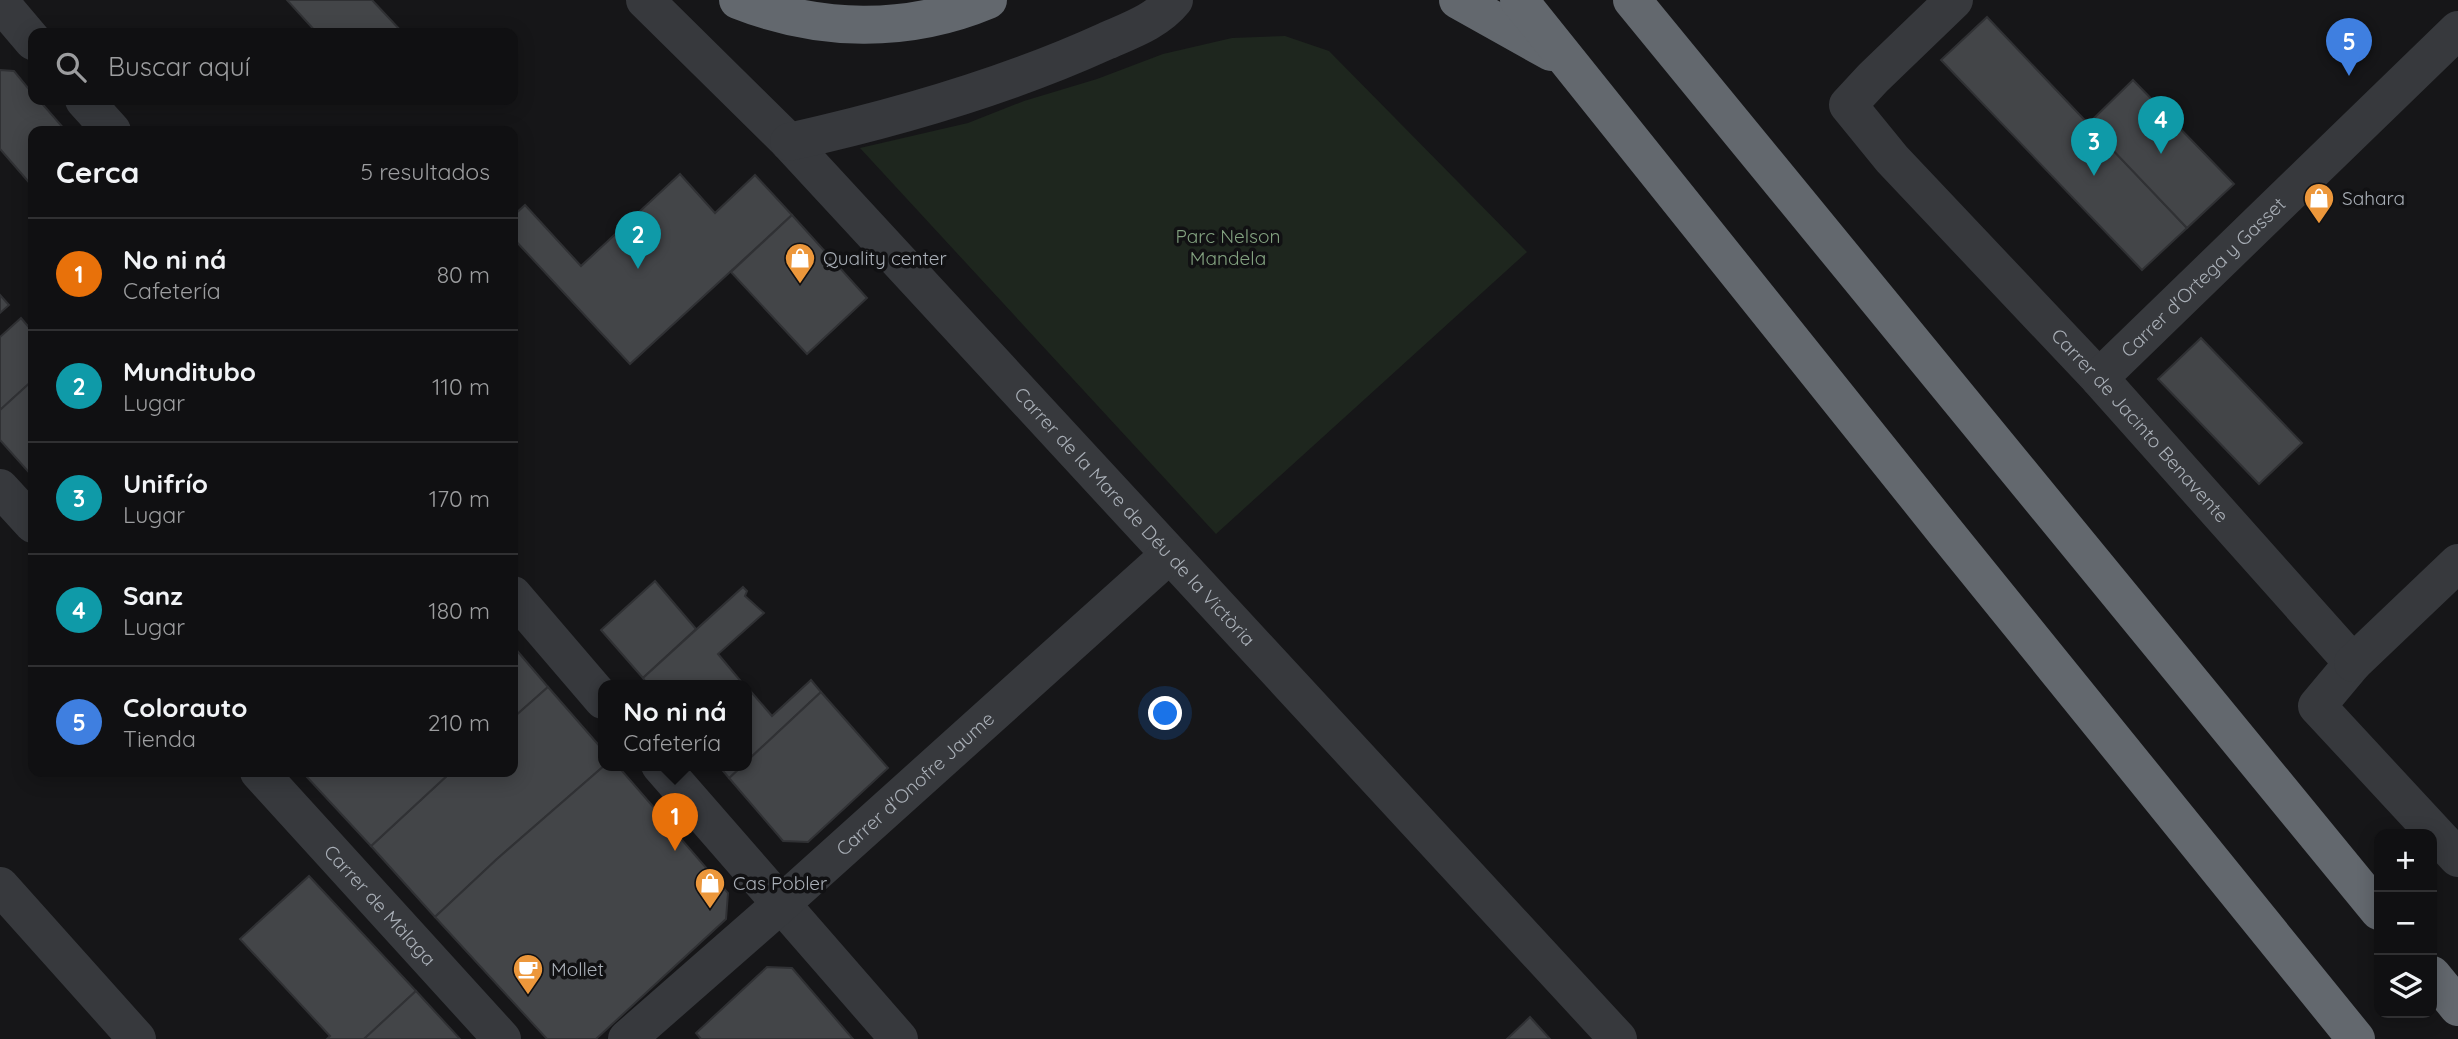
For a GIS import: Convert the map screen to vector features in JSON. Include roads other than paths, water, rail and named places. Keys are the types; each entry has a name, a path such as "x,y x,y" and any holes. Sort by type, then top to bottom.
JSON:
{"highway":[{"path":"738,0 769,12 806,20 883,26 962,11 988,0"},
{"path":"1458,0 1568,61"},
{"path":"1519,0 2356,1039"},
{"path":"1632,0 2374,905"},
{"path":"2437,981 2458,1007"}],"street":[{"name":"Carrer de la Mare de Déu de la Victòria","path":"645,0 789,142 1618,1039"},
{"path":"789,142 862,126 977,91 1066,58 1163,14 1174,0"},
{"name":"Carrer de Jacinto Benavente","path":"1954,0 1848,105 1892,159 2099,378 2353,663"},
{"path":"0,2 28,35"},
{"name":"Carrer d'Ortega y Gasset","path":"2099,378 2458,30"},
{"path":"89,105 107,126"},
{"path":"0,488 28,519"},
{"name":"Carrer d'Onofre Jaume","path":"627,1039 1169,555"},
{"path":"2458,563 2353,663 2317,706 2458,858"},
{"path":"518,601 598,694"},
{"path":"665,771 899,1039"},
{"name":"Carrer de Màlaga","path":"263,777 502,1039"},
{"path":"0,886 137,1039"}],"place":[{"name":"Colorauto","path":"2349,76"},
{"name":"Sanz","path":"2161,154"},
{"name":"Unifrío","path":"2094,176"},
{"name":"Sahara","path":"2319,225"},
{"name":"Munditubo","path":"638,269"},
{"name":"Quality center","path":"800,285"},
{"name":"No ni ná","path":"675,851"},
{"name":"Cas Pobler","path":"710,910"},
{"name":"Mollet","path":"528,996"}],"park label":[{"name":"Parc Nelson Mandela","path":"1228,247"}]}
